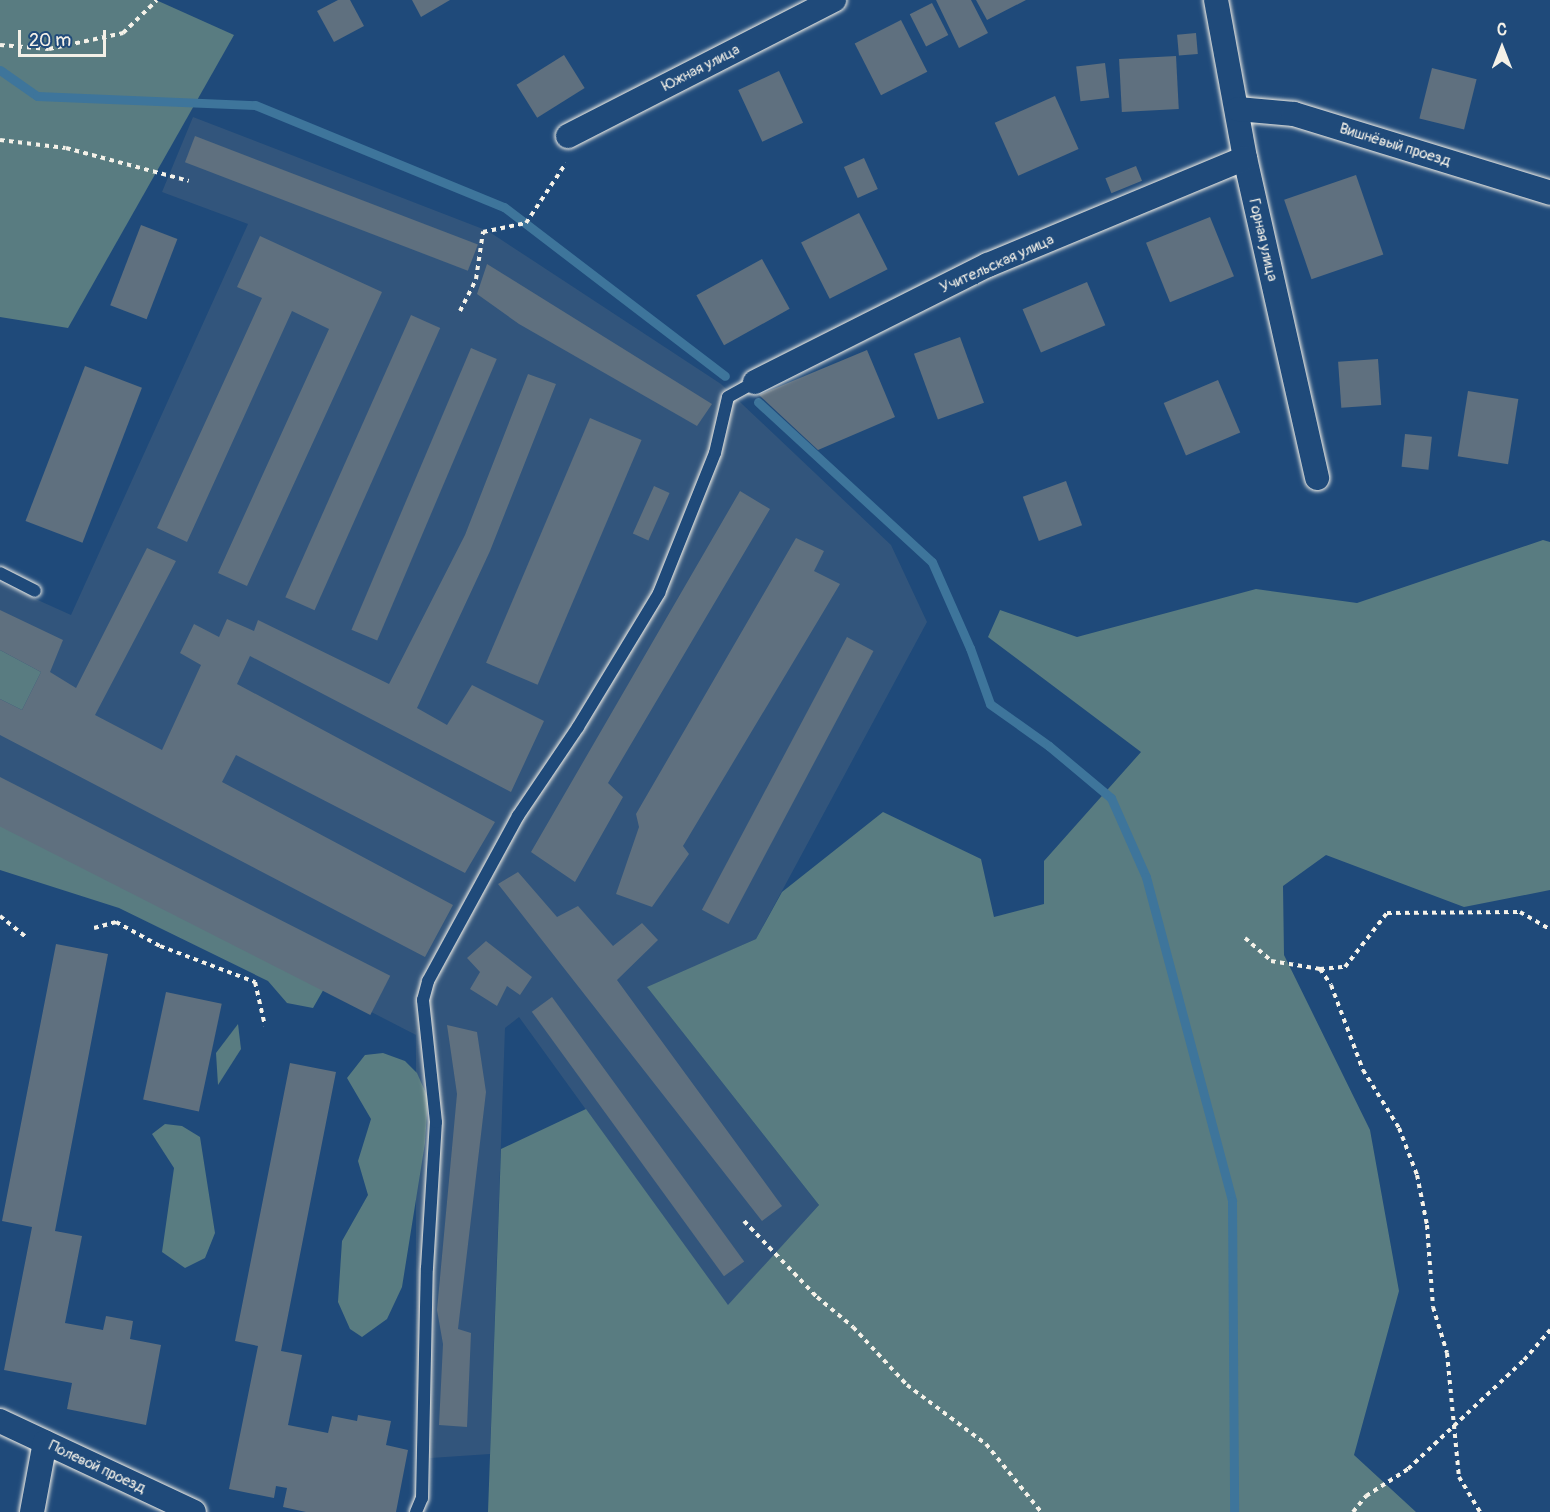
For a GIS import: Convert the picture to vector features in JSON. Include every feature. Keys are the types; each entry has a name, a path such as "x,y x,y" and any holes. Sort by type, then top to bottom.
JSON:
{"street":[{"name":"Южная улица","path":"568,136 834,0"},
{"name":"Горная улица","path":"1216,0 1238,109 1245,158 1317,478"},
{"name":"Вишнёвый проезд","path":"1238,109 1294,114 1550,193"},
{"name":"Учительская улица","path":"755,382 988,265 1245,158"},
{"name":"Полевой проезд","path":"0,1421 194,1512"},
{"path":"32,1512 45,1442"}],"lane":[{"path":"416,1512 422,1498 427,1268 436,1122 423,1000 428,981 518,816 578,727 659,593 715,453 728,397 755,382"},
{"path":"0,573 35,591"}],"path":[{"path":"0,45 49,49 123,33 157,0"},
{"path":"460,311 477,279 483,232 526,223 567,161 568,136"},
{"path":"0,140 66,147 189,181"},
{"path":"1245,938 1271,961 1320,969 1345,967 1387,913 1520,912 1550,929"},
{"path":"0,916 25,936"},
{"path":"94,928 116,922 160,946 255,982 265,1026"},
{"path":"1320,969 1331,985 1363,1070 1399,1128 1417,1175 1427,1225 1433,1307 1447,1353 1459,1478 1480,1512"},
{"path":"744,1221 817,1297 853,1327 907,1385 986,1444 1041,1512"},
{"path":"1353,1512 1366,1496 1408,1469 1524,1360 1550,1330"}],"shaded area":[{"path":"193,117 488,231 721,384 891,545 927,622 756,939 648,988 819,1205 728,1306 519,1017 505,1028 490,1454 416,1459 416,1035 0,821 0,583 71,615 248,224 162,192"}],"green space":[{"path":"0,0 156,0 234,35 68,328 0,317"},
{"path":"1543,540 1550,542 1550,890 1464,907 1326,855 1283,886 1284,955 1370,1130 1399,1291 1354,1455 1416,1512 488,1512 501,1149 586,1109 728,1305 819,1205 647,987 756,939 782,892 883,812 981,859 994,917 1044,904 1044,861 1141,752 988,637 1000,610 1077,637 1256,589 1357,603"},
{"path":"0,650 41,672 22,710 0,699"},
{"path":"0,821 325,987 313,1008 287,1003 268,981 119,908 0,870"},
{"path":"238,1024 241,1049 218,1085 216,1053"},
{"path":"383,1053 405,1061 417,1073 428,1098 425,1143 402,1287 387,1319 362,1337 350,1329 338,1302 342,1241 368,1195 358,1161 371,1119 347,1078 365,1055"},
{"path":"165,1124 182,1126 200,1137 215,1233 205,1258 185,1268 162,1252 174,1168 152,1134"}],"building":[{"path":"338,0 350,0 364,26 334,42 317,11"},
{"path":"412,0 450,0 421,17"},
{"path":"936,0 971,0 988,33 959,48"},
{"path":"976,0 1026,0 987,20"},
{"path":"932,3 948,35 926,46 910,14"},
{"path":"901,20 927,72 881,95 855,44"},
{"path":"1196,33 1198,54 1179,56 1177,35"},
{"path":"564,55 585,88 537,118 517,85"},
{"path":"1176,56 1179,109 1122,112 1119,59"},
{"path":"1105,63 1109,98 1080,101 1076,67"},
{"path":"1432,68 1477,79 1464,130 1419,118"},
{"path":"779,71 803,123 762,142 738,90"},
{"path":"1055,96 1079,149 1018,176 995,123"},
{"path":"195,136 478,245 468,271 185,162"},
{"path":"864,158 878,189 858,198 844,167"},
{"path":"1136,166 1142,181 1111,193 1105,178"},
{"path":"1356,175 1383,254 1311,279 1284,200"},
{"path":"859,213 888,269 830,299 801,243"},
{"path":"1210,217 1234,276 1170,302 1146,243"},
{"path":"141,225 177,239 147,319 110,305"},
{"path":"260,236 382,292 247,586 218,573 329,329 292,311 187,542 157,528 262,298 237,287"},
{"path":"762,259 790,309 724,345 696,295"},
{"path":"487,264 712,404 697,426 519,324 477,294"},
{"path":"1087,282 1105,325 1041,353 1023,309"},
{"path":"411,315 440,328 315,610 285,597"},
{"path":"960,337 984,403 938,420 914,354"},
{"path":"471,348 497,359 377,641 351,630"},
{"path":"867,350 895,417 818,450 759,395"},
{"path":"1378,359 1381,405 1341,408 1338,362"},
{"path":"85,366 142,388 82,543 26,521"},
{"path":"528,374 556,384 490,551 417,708 447,725 472,685 544,721 511,792 250,656 237,684 495,822 465,873 236,755 222,782 453,905 425,957 0,735 0,699 22,710 41,672 0,650 0,610 63,640 50,672 76,688 147,548 176,561 95,715 162,750 201,665 180,653 194,624 219,637 227,619 254,631 258,620 389,684 465,535"},
{"path":"1218,380 1240,432 1186,456 1164,403"},
{"path":"1468,391 1518,399 1508,464 1458,456"},
{"path":"590,418 642,440 538,685 486,663"},
{"path":"1405,434 1432,437 1428,470 1402,467"},
{"path":"1066,481 1082,525 1039,541 1023,497"},
{"path":"654,486 670,493 648,540 633,534"},
{"path":"740,491 770,509 608,783 623,797 575,882 531,852"},
{"path":"796,538 824,551 814,571 840,584 683,846 689,854 652,907 616,894 639,827 636,814"},
{"path":"847,637 873,651 728,924 702,910"},
{"path":"0,777 390,976 370,1015 0,826"},
{"path":"518,872 557,917 578,906 613,946 642,923 658,940 617,980 782,1206 762,1221 498,884"},
{"path":"486,941 532,977 520,995 507,986 497,1006 470,989 480,972 467,958"},
{"path":"56,944 108,954 55,1231 82,1236 65,1323 103,1330 106,1316 133,1321 130,1339 161,1345 146,1425 67,1409 72,1383 4,1370 32,1227 2,1221"},
{"path":"166,992 222,1004 199,1111 143,1100"},
{"path":"552,997 744,1262 724,1276 532,1012"},
{"path":"447,1025 477,1032 486,1092 458,1329 471,1333 467,1427 439,1425 443,1344 437,1310 457,1094"},
{"path":"290,1063 336,1072 281,1351 302,1355 288,1425 328,1433 332,1416 357,1421 358,1415 391,1421 386,1445 408,1450 396,1512 306,1512 283,1507 287,1488 276,1486 274,1498 229,1489 258,1346 235,1341"}],"waterway":[{"path":"0,70 37,96 255,105 504,207 725,376"},
{"path":"758,402 932,562 970,648 990,704 1049,746 1111,798 1146,877 1232,1201 1234,1512"}]}
